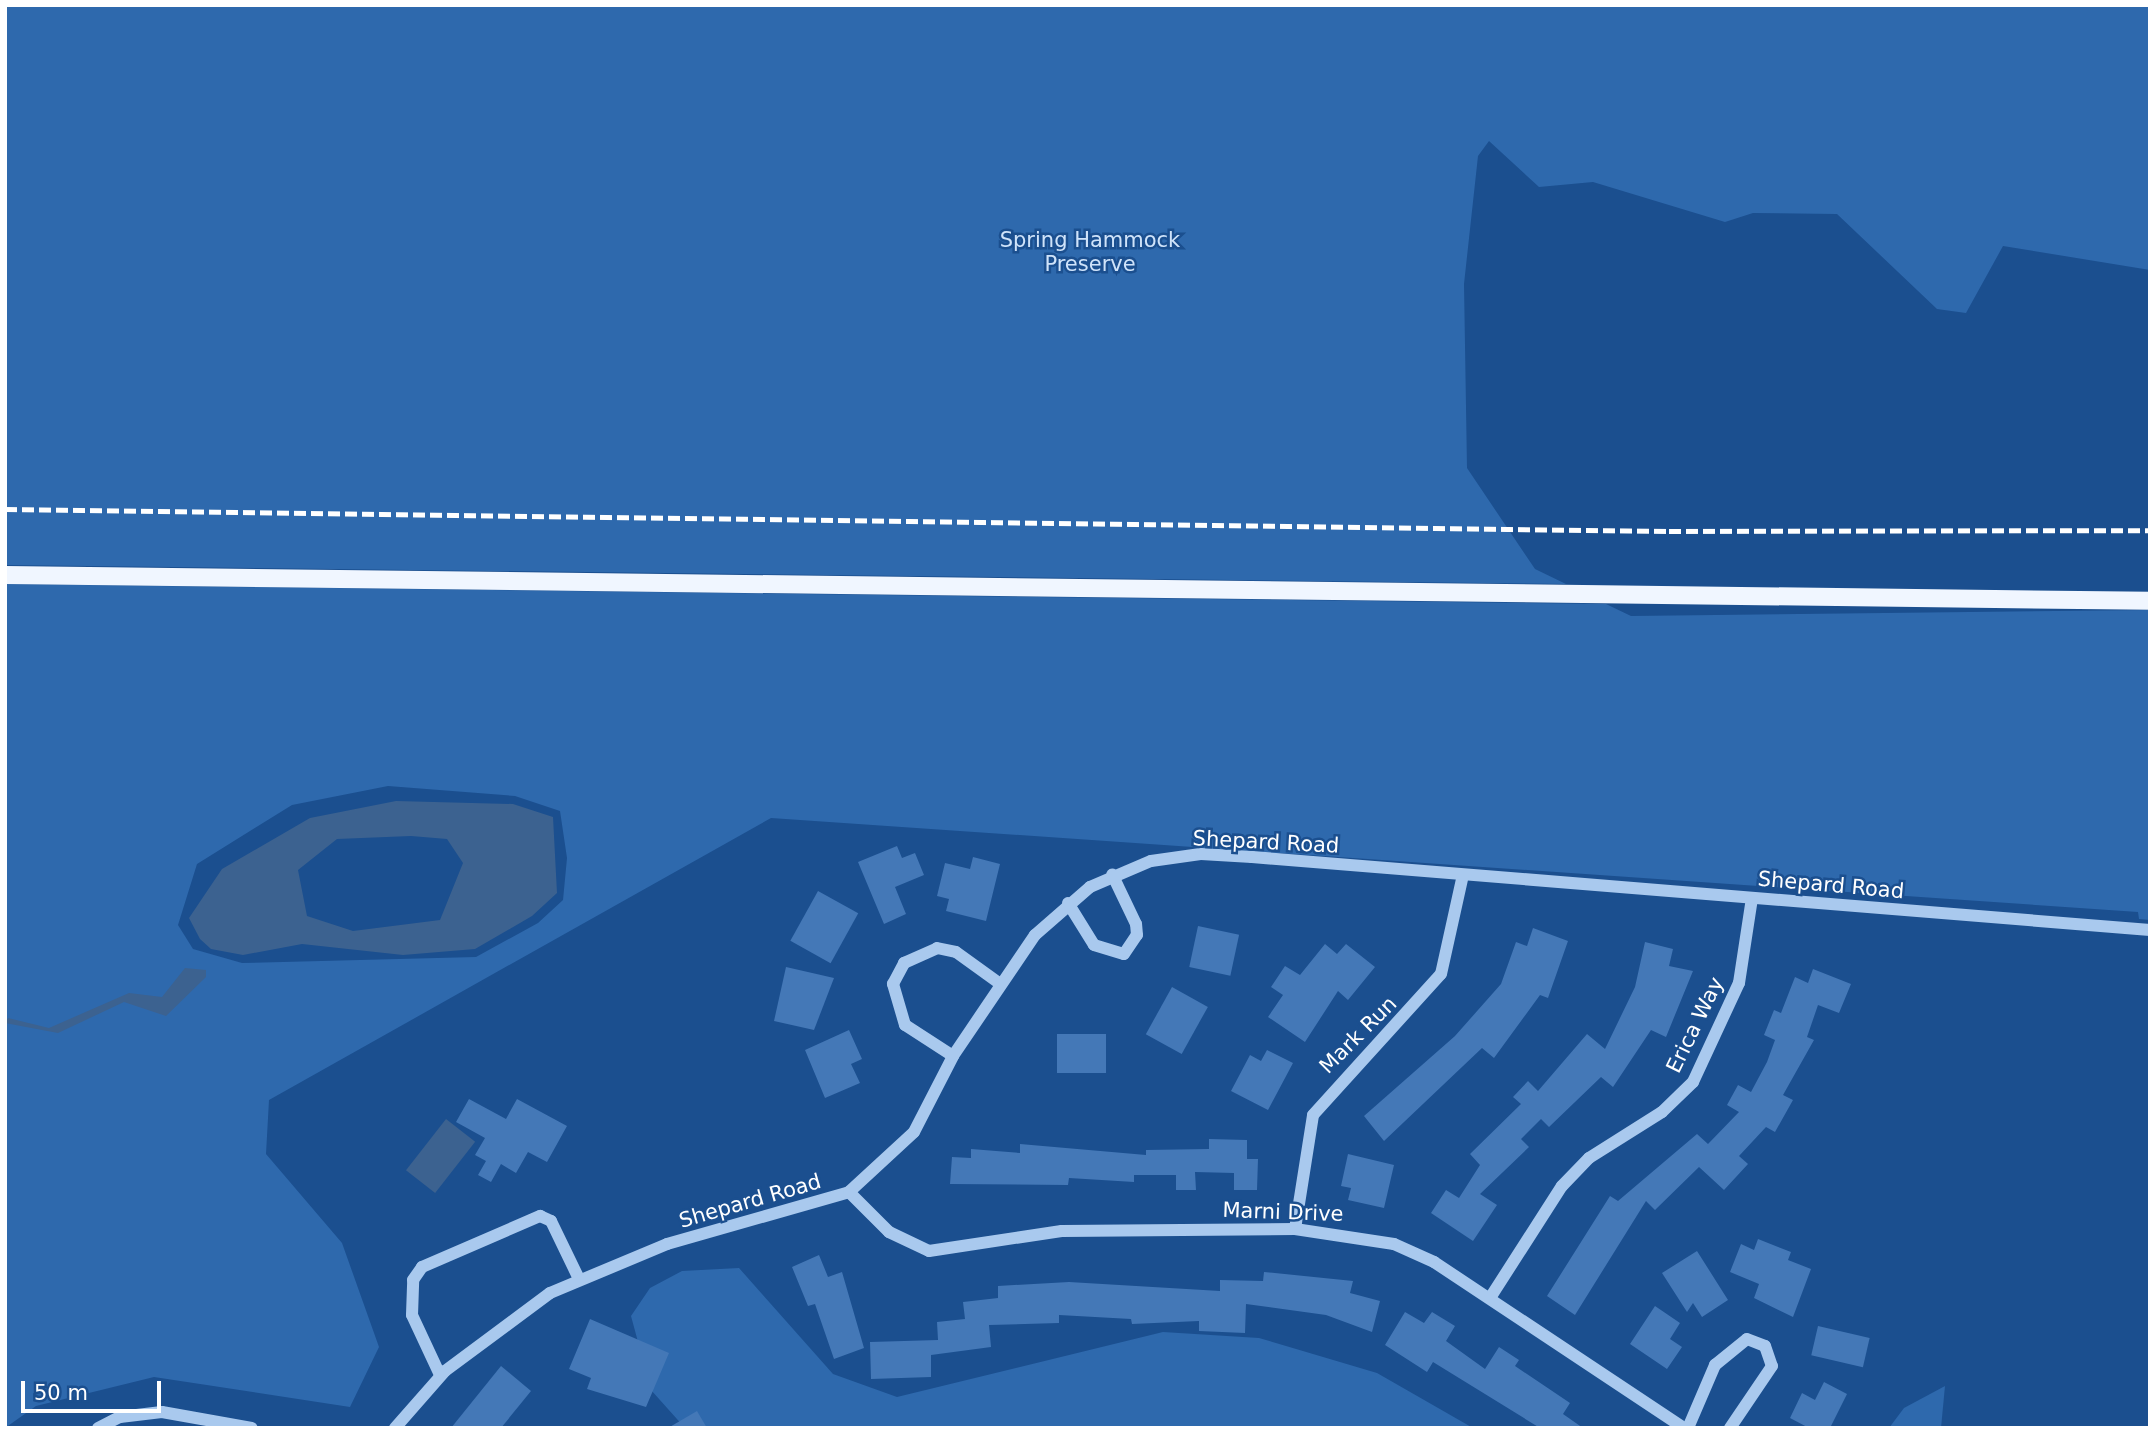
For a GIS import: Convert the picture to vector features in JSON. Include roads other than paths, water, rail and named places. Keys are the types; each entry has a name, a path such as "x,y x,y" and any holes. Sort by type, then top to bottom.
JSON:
{"main road":[{"path":"5,575 2150,601"}],"street":[{"name":"Shepard Road","path":"395,1428 440,1375 550,1293 667,1244 849,1192 914,1132 953,1056 999,984 1068,903 1112,874 1201,854 2150,930"},
{"path":"1068,903 1094,945 1124,954 1137,935 1136,923 1112,874"},
{"name":"Mark Run","path":"1295,1229 1313,1115 1441,974 1463,875"},
{"name":"Erica Way","path":"1490,1298 1562,1186 1589,1158 1662,1112 1693,1082 1739,983 1752,898"},
{"path":"953,1056 905,1025 894,1004 893,984 904,963 921,950 947,950 999,984"},
{"name":"Marni Drive","path":"849,1192 889,1232 929,1251 1062,1231 1295,1229 1394,1244 1490,1298 1686,1428 1715,1365 1747,1339 1765,1346 1772,1366 1730,1428"},
{"path":"440,1375 412,1315 413,1280 422,1268 540,1216 551,1221 579,1279"},
{"path":"98,1428 120,1417 162,1412 252,1428"}],"railway":[{"path":"5,509 1669,531 2150,530"}],"park label":[{"name":"Spring Hammock Preserve","path":"1090,252"}]}
